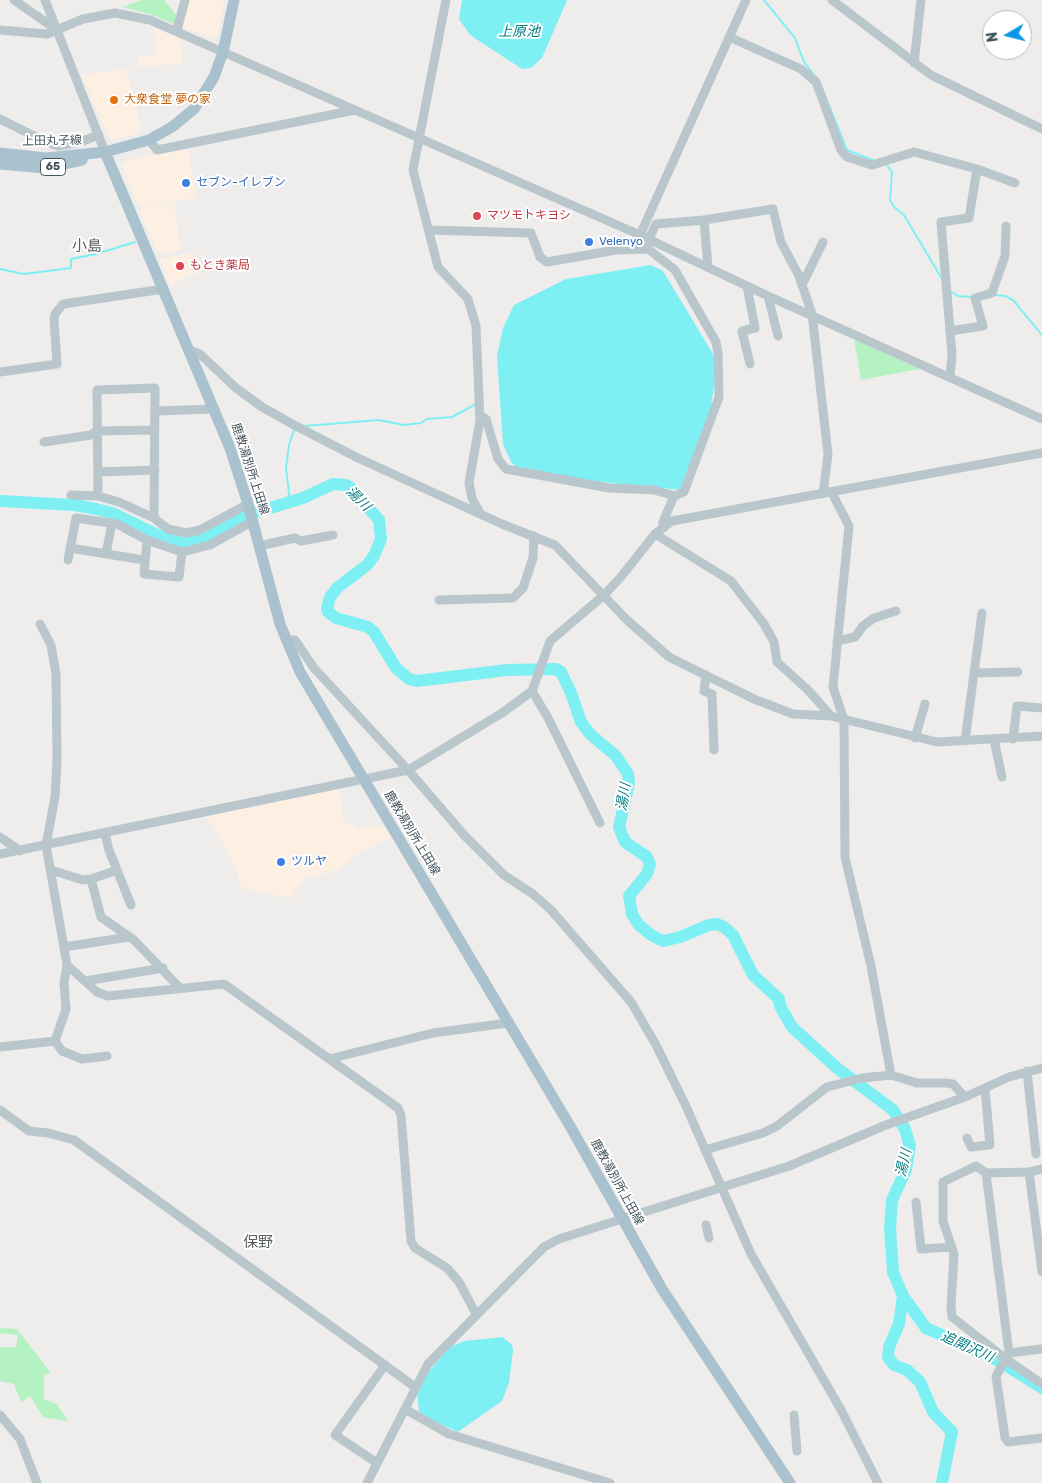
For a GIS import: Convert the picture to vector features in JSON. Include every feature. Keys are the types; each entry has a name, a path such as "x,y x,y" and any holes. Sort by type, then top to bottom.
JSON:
{"main road":[{"name":"上田丸子線","path":"0,164 34,168 53,167 149,140 172,127 194,109 207,90 223,52 234,0"},
{"name":"上田丸子線","path":"0,153 40,158 105,152"},
{"name":"鹿教湯別所上田線","path":"105,152 215,409 251,513 286,640 300,672 686,1327 790,1483"}],"street":[{"path":"14,0 57,30"},
{"path":"45,0 105,152"},
{"path":"177,30 185,0"},
{"path":"446,0 413,170 438,267 468,299 475,320 480,415 469,483 472,498 480,513"},
{"path":"640,235 746,0"},
{"path":"832,0 932,75 1042,129"},
{"path":"914,63 921,0"},
{"path":"0,30 47,34 83,19 115,13 136,16 177,30 640,235 675,270 716,342 719,397 684,492 674,496 654,490 599,486 506,469 498,459 486,418 480,415"},
{"path":"729,37 801,69 816,82 841,150 847,157 872,165 914,152 977,169 1015,183"},
{"path":"149,140 157,150 355,110"},
{"path":"0,119 24,132 58,146 80,142 99,135"},
{"path":"950,376 952,355 941,222 969,218 977,169"},
{"path":"648,244 656,224 704,220 773,209 781,242 802,285 812,314 828,454 827,493 849,526 833,687 844,720 845,857 871,966 891,1075"},
{"path":"704,220 708,267"},
{"path":"950,331 983,326 975,298 992,293 1005,256 1006,226"},
{"path":"429,230 531,233 540,257 547,262 648,244 708,267 768,296 812,314 1042,419"},
{"path":"802,285 823,242"},
{"path":"747,286 755,328 742,331 750,364"},
{"path":"0,372 57,364 54,320 55,314 63,304 164,290"},
{"path":"768,296 778,336"},
{"path":"189,350 200,354 212,368 249,398 286,421 358,458 480,513 547,540 562,551 603,596 669,657 754,699 793,714 831,716 937,742 1042,736"},
{"path":"98,496 97,390 155,388 154,430 156,470 154,518"},
{"path":"155,411 215,409"},
{"path":"44,442 91,435 96,431 154,430"},
{"path":"0,854 105,834 408,770 502,713 532,690 550,641 603,596 655,534 672,521 1042,453"},
{"path":"98,472 156,470"},
{"path":"71,495 98,496 119,502 154,518 168,529 186,533 251,513"},
{"path":"663,528 663,522 674,496"},
{"path":"68,560 76,518 112,523 147,540 182,552 210,545 251,513"},
{"path":"106,554 112,523"},
{"path":"655,534 731,581 764,624 774,642 776,662 808,690 831,716"},
{"path":"259,546 295,538 301,541 333,535"},
{"path":"439,600 513,598 523,588 533,558 534,536"},
{"path":"147,540 144,574 179,577 182,552"},
{"path":"70,548 144,560"},
{"path":"837,641 855,638 863,626 874,618 896,611"},
{"path":"965,741 982,613"},
{"path":"40,624 51,645 56,674 57,760 55,797 46,845 67,965 64,983 66,1009 55,1042"},
{"path":"286,640 295,640 314,668 492,864 551,910 631,1002 656,1045 722,1186 751,1254 840,1408 877,1483"},
{"path":"974,673 1018,672"},
{"path":"706,675 704,691 712,694 714,750"},
{"path":"532,690 548,716 600,823"},
{"path":"915,738 925,704"},
{"path":"1013,739 1017,706 1042,708"},
{"path":"994,740 1002,777"},
{"path":"105,834 131,905"},
{"path":"0,837 20,851"},
{"path":"51,870 83,880 117,870"},
{"path":"91,879 101,916 129,937 163,968 180,987"},
{"path":"64,947 129,937"},
{"path":"67,965 98,992 108,996 180,987 224,984 398,1108 401,1115 411,1242 415,1248 447,1268 459,1282 476,1314"},
{"path":"85,981 163,968"},
{"path":"329,1059 433,1033 508,1023"},
{"path":"0,1047 55,1042"},
{"path":"55,1042 62,1051 82,1059 107,1056"},
{"path":"367,1483 428,1364 544,1247 559,1239 622,1218 789,1166 886,1124 965,1097 1027,1071 1042,1068"},
{"path":"1027,1071 1036,1154"},
{"path":"705,1150 763,1133 785,1120 827,1087 847,1081 891,1075 918,1083 953,1084 965,1097"},
{"path":"967,1138 971,1147 990,1145 985,1088"},
{"path":"0,1110 29,1131 48,1133 74,1140 415,1387"},
{"path":"1042,1169 1029,1172 986,1173 976,1166 944,1182 943,1221 954,1254 950,1306 952,1317 1005,1360 1042,1384"},
{"path":"1029,1172 1042,1272"},
{"path":"986,1173 1005,1360 996,1376 1004,1438 1008,1442 1042,1438"},
{"path":"916,1202 921,1250 951,1247"},
{"path":"706,1225 709,1238"},
{"path":"1005,1360 1042,1349"},
{"path":"377,1464 335,1435 385,1365"},
{"path":"405,1409 449,1434 610,1483"},
{"path":"0,1415 20,1439 38,1483"},
{"path":"794,1415 797,1451"}],"shaded area":[{"path":"188,0 224,0 218,34 212,38 182,27"},
{"path":"154,27 180,39 183,63 139,67 138,57 158,54"},
{"name":"大衆食堂 夢の家","path":"125,69 137,105 141,133 113,140 109,138 82,75"},
{"path":"188,149 196,198 139,207 122,167 127,160"},
{"path":"174,203 181,250 158,254 139,208"},
{"name":"もとき薬局","path":"194,252 198,274 187,276 171,287 160,259"},
{"path":"339,789 344,825 354,823 356,829 383,825 391,838 356,855 339,869 304,879 290,898 242,888 230,855 206,816"}],"green space":[{"path":"141,0 164,0 177,16 176,25 150,14 123,7"},
{"path":"854,339 919,369 861,380"},
{"path":"0,1328 17,1329 51,1373 44,1375 44,1399 57,1404 68,1421 43,1417 30,1396 21,1402 14,1384 0,1381 0,1347 16,1347 18,1335 0,1333"}],"water":[{"name":"上原池","path":"462,0 567,0 542,58 531,68 522,69 470,35 459,19"},
{"path":"651,265 663,271 713,354 716,373 710,413 680,490 562,478 516,467 511,462 503,444 497,356 503,328 514,305 566,279"},
{"path":"503,1337 512,1345 513,1350 509,1383 502,1401 458,1432 424,1416 419,1411 417,1392 427,1373 450,1347 464,1341"}],"waterway":[{"path":"764,0 795,38 804,62 814,75"},
{"path":"820,83 847,150 875,161"},
{"path":"887,165 892,172 890,200 894,207 904,215 942,279"},
{"path":"0,269 24,274 71,268 71,259 96,254 135,242"},
{"path":"950,291 958,296 973,297"},
{"path":"995,295 1005,296 1013,300 1042,335"},
{"path":"304,426 379,420 404,425 421,423 427,419 452,417 476,404"},
{"path":"290,502 286,468 289,445 295,428"},
{"name":"湯川","path":"0,501 75,505 96,509 112,513 166,539 186,542 204,539 247,515 303,498 333,484 346,485 351,488 379,520 381,539 374,556 367,565 337,588 330,597 328,612 336,618 368,627 374,632 396,668 409,679 417,681 507,670 556,669 561,672 581,722 590,734 616,756 628,774 629,783 619,827 625,842 647,857 650,864 647,874 629,896 632,914 638,924 651,935 663,941 680,937 709,925 717,924 724,927 733,935 753,975 779,999 780,1006 792,1027 837,1068 893,1110 905,1129 910,1146 906,1170 892,1200 890,1228 893,1272 903,1296 926,1328 999,1361 1042,1388"},
{"name":"湯川","path":"903,1296 899,1324 889,1347 888,1357 894,1365 907,1370 920,1382 933,1412 952,1432 942,1483"}],"place":[{"name":"大衆食堂 夢の家","path":"114,100"},
{"name":"セブン-イレブン","path":"186,183"},
{"name":"マツモトキヨシ","path":"477,216"},
{"name":"Velenyo","path":"589,242"},
{"name":"もとき薬局","path":"180,266"},
{"name":"ツルヤ","path":"281,862"}],"district":[{"name":"小島","path":"87,247"},
{"name":"保野","path":"258,1243"}],"water label":[{"name":"追開沢川","path":"967,1347"}]}
